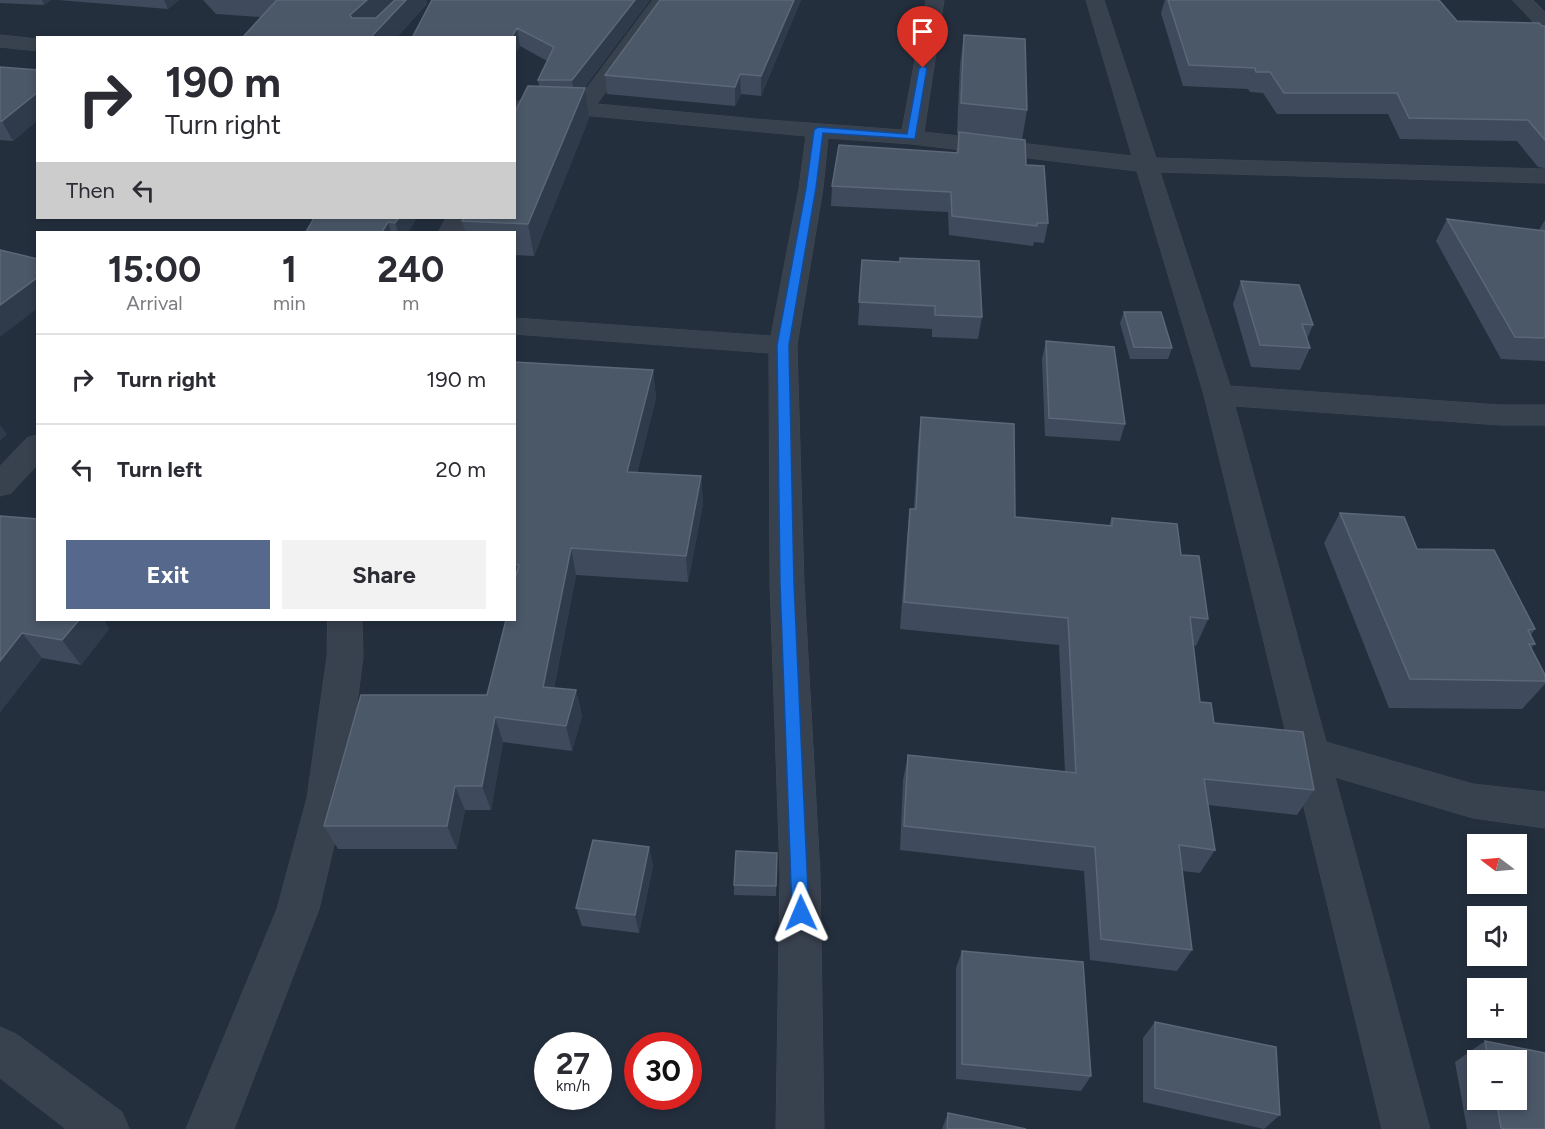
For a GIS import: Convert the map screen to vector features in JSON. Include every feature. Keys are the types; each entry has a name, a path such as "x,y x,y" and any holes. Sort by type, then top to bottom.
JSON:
{"street":[{"path":"582,109 663,0"},
{"path":"912,137 935,0"},
{"path":"1095,0 1218,395 1406,1129"},
{"path":"1522,0 1545,23"},
{"path":"0,41 36,45"},
{"path":"516,107 582,109 912,137 1148,165 1545,176"},
{"path":"800,1129 800,874 787,583 783,345 811,188 818,130"},
{"path":"516,326 783,345"},
{"path":"1218,395 1500,415 1545,415"},
{"path":"0,485 36,446"},
{"path":"210,1129 298,909 326,798 345,657 345,621"},
{"path":"1308,753 1473,801 1545,810"},
{"path":"0,1050 105,1129"}],"building":[{"path":"277,0 367,0 350,15 352,18 376,18 395,0 406,0 372,36 244,36"},
{"path":"432,0 635,0 572,80 538,80 554,47 517,28 512,36 413,36"},
{"path":"660,0 794,0 761,76 740,74 735,87 605,75"},
{"path":"1168,0 1439,0 1457,21 1539,23 1545,26 1545,140 1528,120 1409,118 1397,93 1284,93 1270,72 1256,72 1255,68 1189,65"},
{"path":"964,35 1025,39 1027,110 961,103"},
{"path":"0,67 36,70 36,94 0,121"},
{"path":"528,86 585,88 528,224 462,221 463,219 516,219 516,110"},
{"path":"959,132 1025,140 1026,165 1044,166 1048,223 1037,223 1037,226 952,216 951,192 832,186 839,145 958,153"},
{"path":"313,219 398,219 395,223 388,222 383,231 307,231"},
{"path":"1447,219 1545,231 1545,338 1515,337"},
{"path":"0,250 36,259 36,278 0,305"},
{"path":"900,258 979,261 982,317 935,315 935,306 859,302 862,260 900,262"},
{"path":"1241,281 1299,285 1313,325 1302,324 1310,348 1260,345"},
{"path":"1124,312 1161,312 1172,348 1134,347"},
{"path":"1046,341 1114,347 1125,424 1049,418"},
{"path":"516,362 653,370 627,472 701,476 686,556 571,548 543,687 576,690 566,726 495,717 482,786 455,786 447,826 324,826 361,695 487,695 506,621 516,621 516,576 519,565 516,564"},
{"path":"921,417 1014,424 1015,517 1112,526 1112,518 1177,524 1181,555 1199,556 1208,619 1190,617 1200,702 1211,703 1214,723 1303,732 1314,790 1204,779 1215,850 1179,845 1192,950 1101,939 1095,847 904,826 908,755 1076,773 1068,618 904,602 910,509 916,509"},
{"path":"1340,513 1404,517 1417,549 1494,550 1535,629 1528,630 1535,644 1529,644 1545,675 1545,681 1410,679"},
{"path":"0,516 36,519 36,621 78,621 62,640 22,633 0,661"},
{"path":"593,840 649,847 635,915 576,908"},
{"path":"736,851 777,853 776,886 734,885"},
{"path":"962,951 1083,962 1091,1076 962,1064"},
{"path":"1155,1022 1276,1047 1280,1115 1155,1088"},
{"path":"1485,1041 1545,1053 1545,1129 1501,1128 1498,1110 1527,1110 1527,1050 1486,1050"},
{"path":"948,1113 1026,1129 947,1129"}],"route":[{"path":"801,913 787,583 783,345 811,188 818,130 912,137 923,68"}]}
